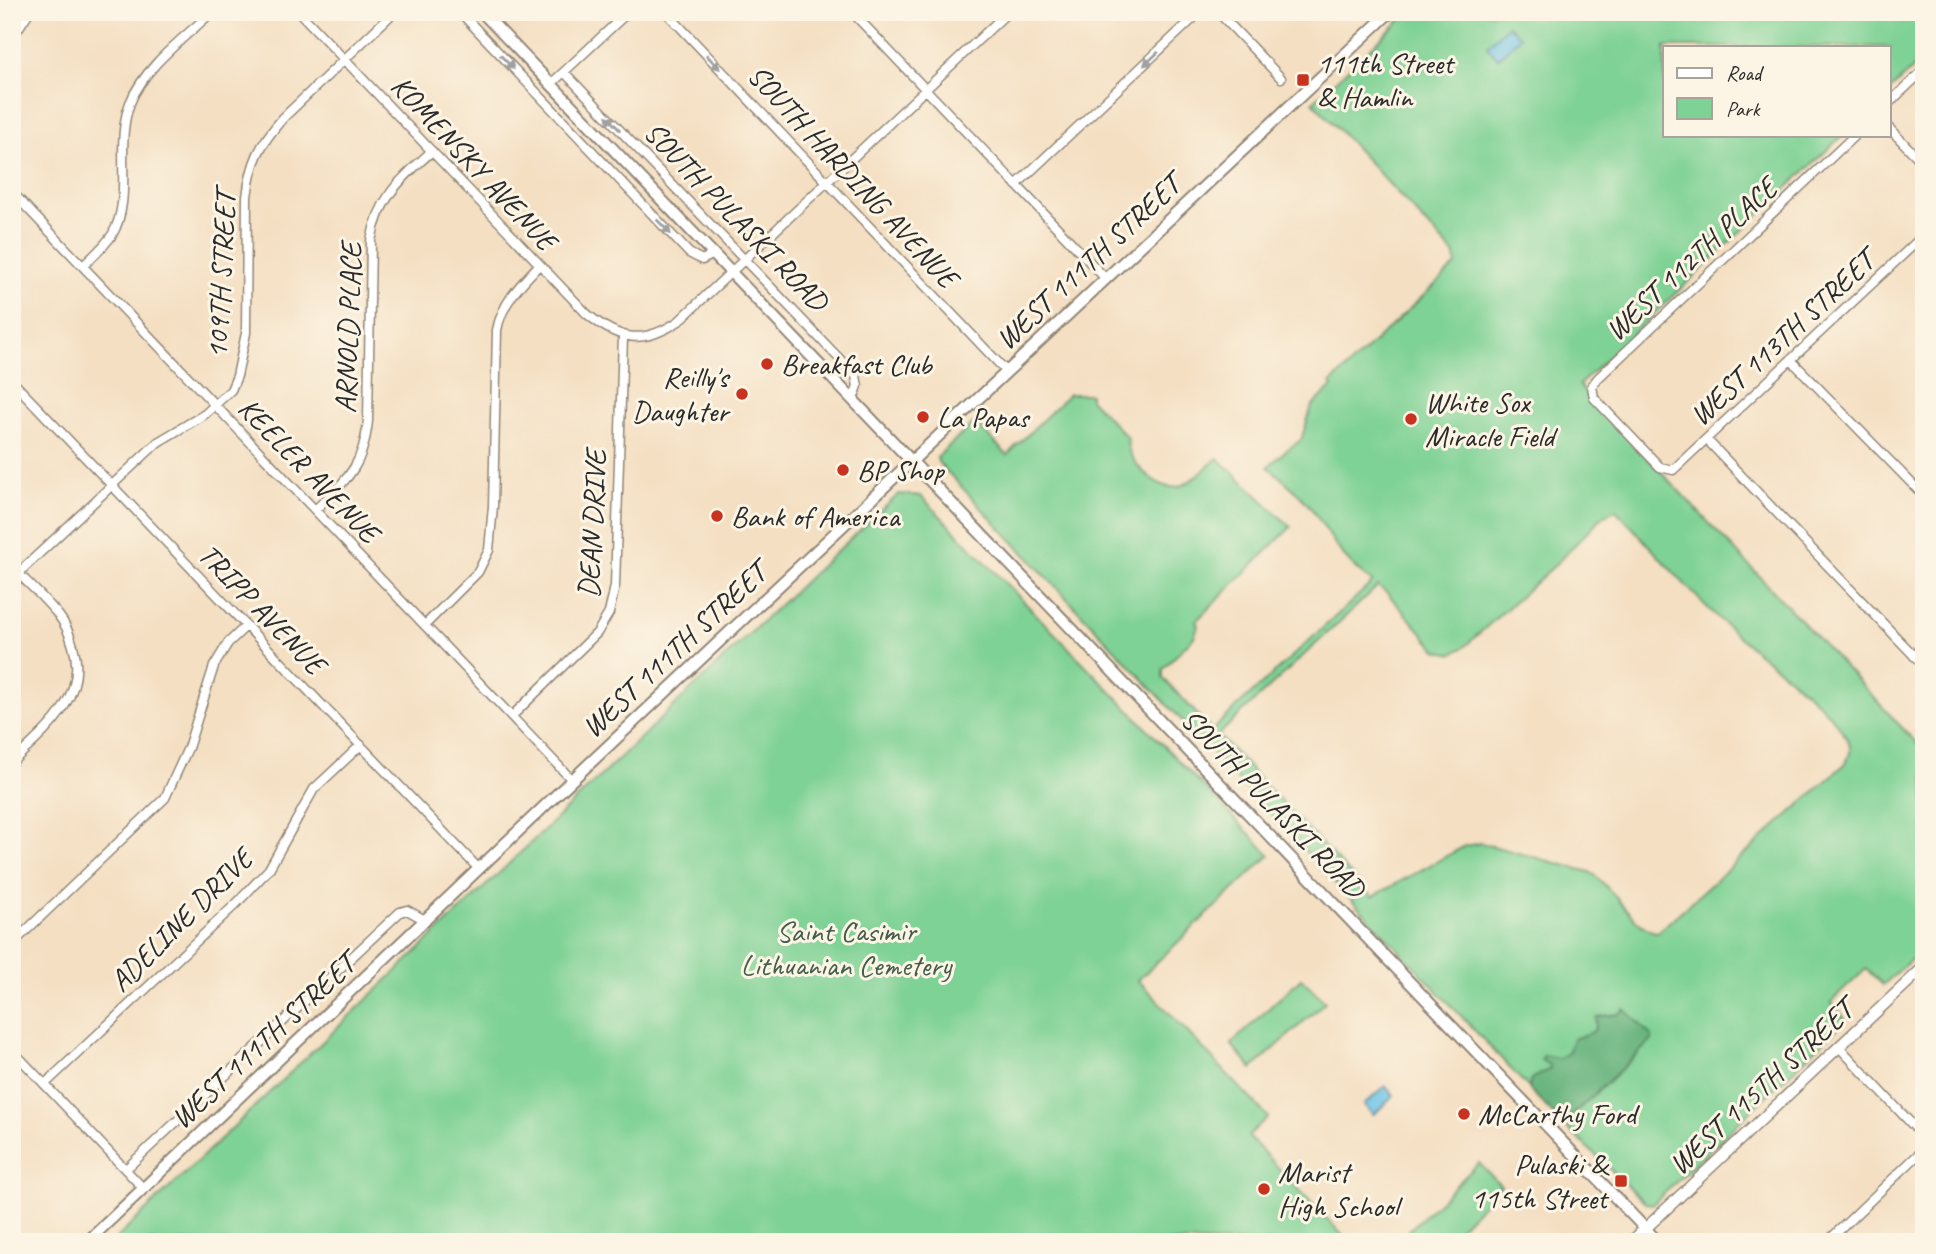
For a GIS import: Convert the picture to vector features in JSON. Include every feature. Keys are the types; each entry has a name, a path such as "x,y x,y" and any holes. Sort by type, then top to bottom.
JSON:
{"main road":[{"name":"SOUTH PULASKI ROAD","path":"482,12 1658,1242"},
{"name":"WEST 111TH STREET","path":"87,1242 572,780 1390,12"}],"street":[{"path":"12,38 29,12"},
{"path":"83,266 106,244 118,222 121,208 123,136 128,107 134,94 152,69 212,12"},
{"name":"KOMENSKY AVENUE","path":"299,12 587,314 603,327 623,337"},
{"name":"109TH STREET","path":"15,576 158,442 216,405 231,390 237,376 246,333 247,197 256,154 283,118 394,12"},
{"name":"SOUTH PULASKI ROAD","path":"460,12 689,253 702,260 714,254"},
{"path":"551,84 628,12"},
{"name":"SOUTH HARDING AVENUE","path":"666,12 1007,372"},
{"path":"852,12 1106,279"},
{"path":"623,337 641,337 663,332 679,321 1008,12"},
{"path":"1016,185 1200,12"},
{"path":"1218,12 1281,78"},
{"path":"1890,102 1924,69"},
{"name":"SOUTH PULASKI ROAD","path":"564,72 856,376 858,386 853,399"},
{"path":"1890,129 1924,164"},
{"name":"WEST 112TH PLACE","path":"1668,471 1660,467 1594,398 1592,389 1597,379 1854,136"},
{"name":"ARNOLD PLACE","path":"316,510 349,477 358,464 365,445 368,421 371,241 375,220 384,201 398,182 432,151"},
{"name":"KEELER AVENUE","path":"12,192 572,780"},
{"name":"WEST 113TH STREET","path":"1668,471 1678,467 1793,361 1924,235"},
{"path":"425,625 478,572 489,550 493,506 497,330 512,294 539,265"},
{"name":"DEAN DRIVE","path":"512,716 589,642 609,613 615,586 623,337"},
{"path":"1793,361 1924,496"},
{"name":"TRIPP AVENUE","path":"12,381 479,869"},
{"path":"1707,440 1924,666"},
{"path":"12,762 60,714 70,697 76,673 75,654 65,625 15,576"},
{"path":"12,944 165,798 188,748 214,666 228,643 247,626"},
{"path":"1914,656 1924,648"},
{"name":"ADELINE DRIVE","path":"44,1084 269,869 314,789 360,745"},
{"path":"126,1169 400,912 407,910 425,920"},
{"name":"WEST 115TH STREET","path":"1631,1242 1924,967"},
{"path":"1839,1047 1924,1137"},
{"path":"12,1050 144,1188"},
{"path":"1827,1242 1924,1149"}],"green space":[{"path":"1409,12 1924,12 1924,58 1890,90 1890,46 1663,46 1663,136 1842,136 1579,385 1924,751 1924,948 1883,985 1866,969 1831,1002 1846,1020 1653,1204 1645,1203 1563,1124 938,462 937,457 975,422 1007,455 1069,394 1090,394 1090,399 1128,438 1131,455 1151,479 1169,487 1182,486 1218,458 1291,527 1196,621 1198,626 1194,637 1163,669 1163,678 1212,730 1373,582 1344,556 1300,495 1268,467 1301,440 1312,406 1333,386 1331,383 1456,265 1455,255 1313,102","holes":["1616,510 1715,615 1827,712 1849,743 1850,753 1846,763 1658,932 1641,924 1590,872 1481,843 1465,846 1372,897 1218,735 1378,586 1437,650 1452,654 1463,648 1553,567 1604,515"]},
{"name":"Saint Casimir Lithuanian Cemetery","path":"899,494 921,496 1270,855 1138,980 1268,1117 1248,1136 1349,1242 113,1242 809,577"},
{"path":"1301,978 1325,1002 1252,1069 1231,1044"},
{"path":"1624,1009 1652,1036 1652,1040 1563,1124 1529,1089 1531,1079 1550,1069 1549,1065 1541,1060 1544,1055 1559,1058 1568,1053 1573,1039 1593,1032 1597,1017 1619,1014"},
{"path":"1479,1163 1501,1186 1445,1242 1414,1242 1406,1233"}],"water":[{"path":"1508,25 1520,37 1498,58 1487,46"},
{"path":"1385,1086 1394,1096 1373,1115 1364,1105"}],"place":[{"name":"111th Street & Hamlin","path":"1303,80"},
{"name":"Breakfast Club","path":"767,364"},
{"name":"Reilly's Daughter","path":"742,394"},
{"name":"La Papas","path":"923,417"},
{"name":"White Sox Miracle Field","path":"1411,419"},
{"name":"BP Shop","path":"843,470"},
{"name":"Bank of America","path":"717,516"},
{"name":"McCarthy Ford","path":"1464,1114"},
{"name":"Pulaski & 115th Street","path":"1621,1181"},
{"name":"Marist High School","path":"1264,1189"}]}
